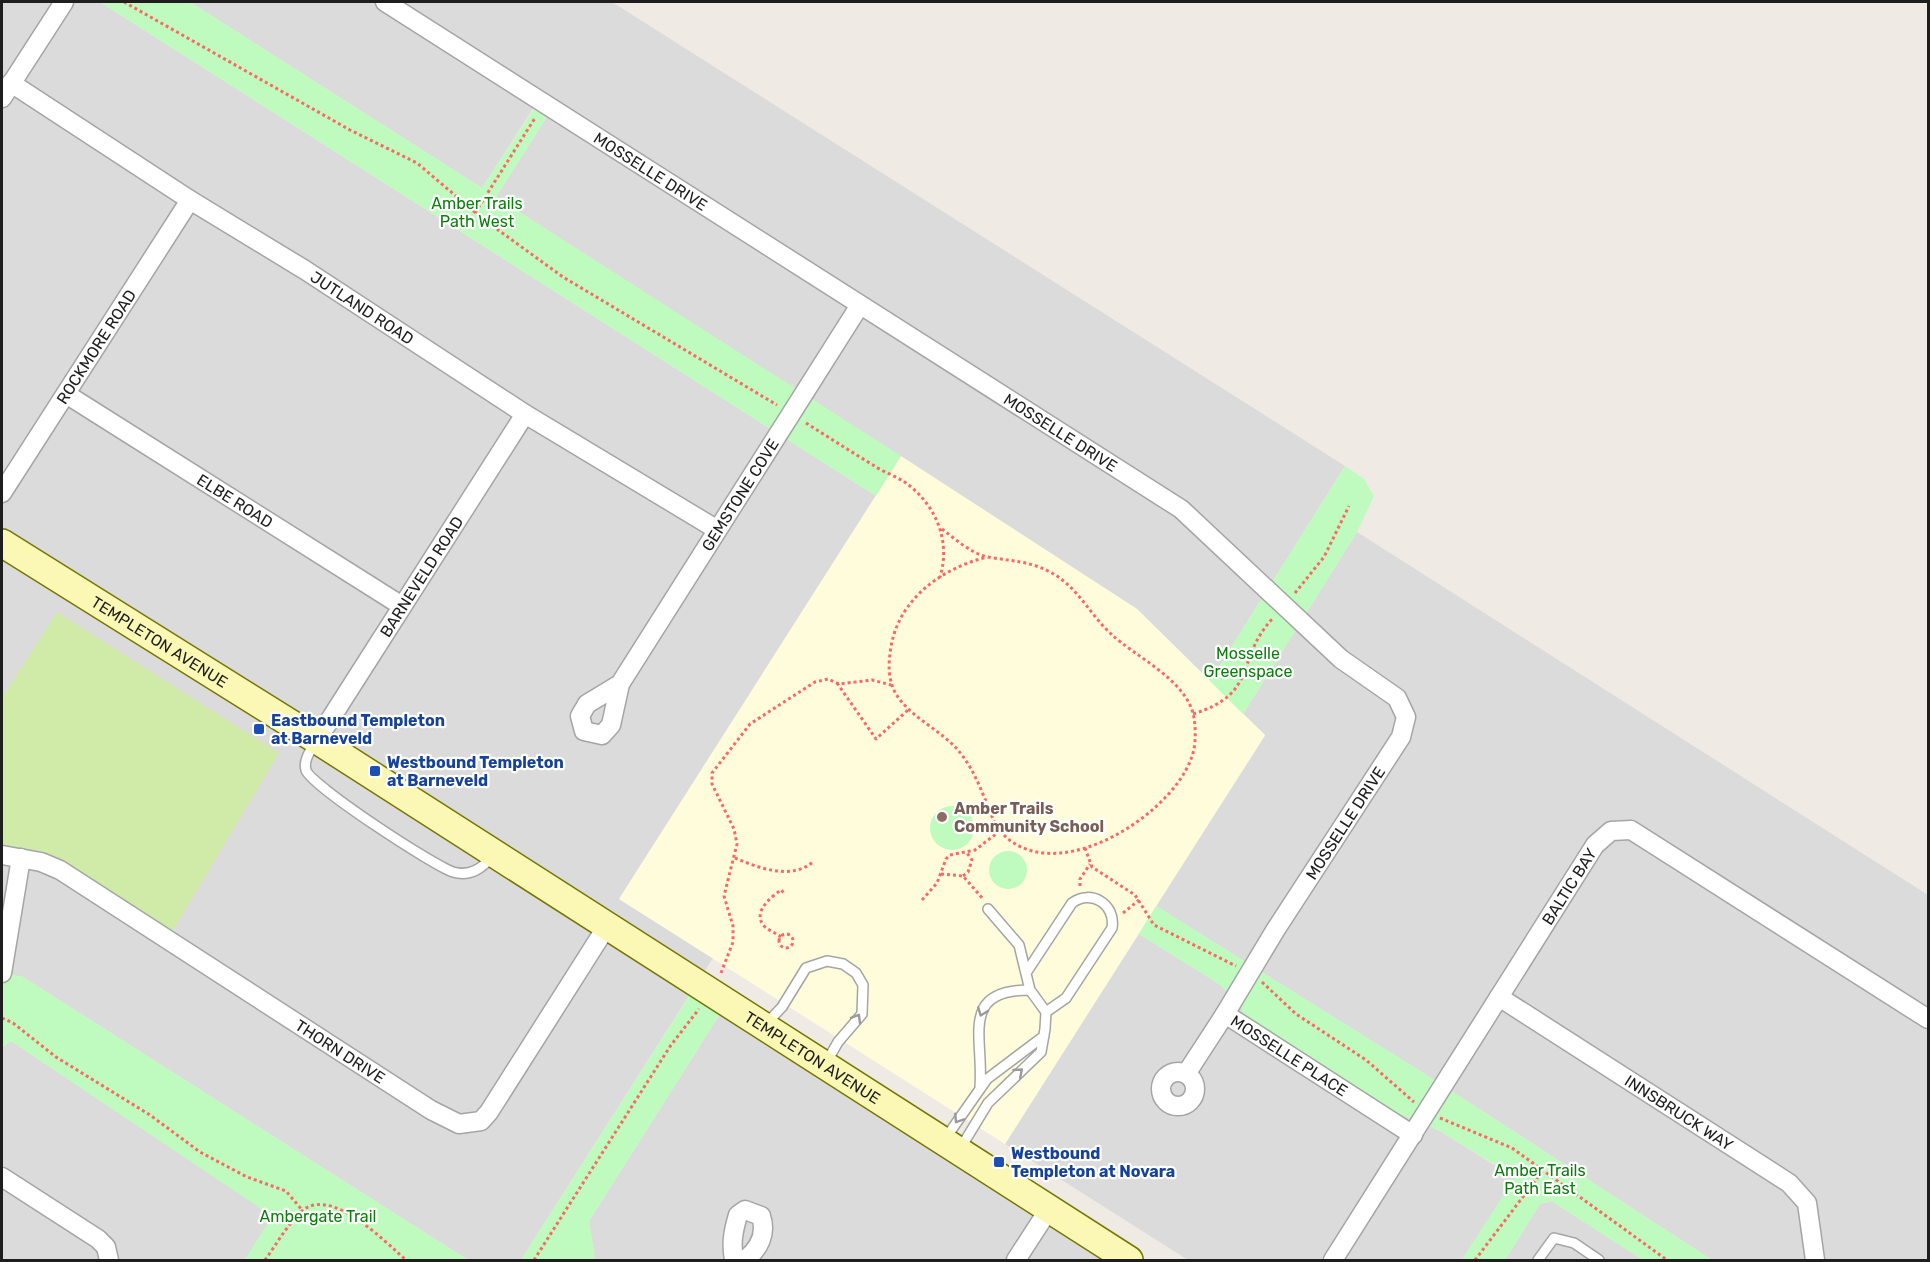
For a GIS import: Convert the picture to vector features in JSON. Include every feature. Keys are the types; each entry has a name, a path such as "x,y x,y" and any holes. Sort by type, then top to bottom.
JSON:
{"street":[{"path":"6,91 64,2"},
{"name":"MOSSELLE DRIVE","path":"385,2 1180,509 1341,659 1392,693 1402,703 1406,717 1401,737 1276,929 1225,1014"},
{"name":"JUTLAND ROAD","path":"6,91 305,270 525,414 716,529"},
{"name":"ROCKMORE ROAD","path":"2,493 190,200"},
{"name":"GEMSTONE COVE","path":"620,684 716,529 756,473 860,305"},
{"name":"ELBE ROAD","path":"66,394 402,606"},
{"name":"BARNEVELD ROAD","path":"317,740 525,414"},
{"name":"TEMPLETON AVENUE","path":"2,543 317,740 1130,1260"},
{"name":"BALTIC BAY","path":"1333,1260 1596,845 1611,831 1621,828 1630,830 1929,1019"},
{"name":"THORN DRIVE","path":"2,855 21,858 60,870 431,1110 459,1124 481,1121 489,1112 607,926"},
{"path":"2,973 21,858"},
{"name":"INNSBRUCK WAY","path":"1499,997 1789,1183 1808,1203 1815,1260"},
{"name":"MOSSELLE PLACE","path":"1186,1074 1225,1014 1413,1135"},
{"path":"2,1178 98,1239 106,1246 109,1260"},
{"path":"1016,1260 1049,1209"},
{"path":"734,1260 731,1242 733,1230 738,1215 746,1210 761,1216 764,1233 755,1252 745,1260"}],"lane":[{"path":"317,740 305,760 306,771 313,781 378,826 454,872 475,872 495,854"},
{"path":"1026,973 1072,903 1080,898 1095,898 1107,905 1113,916 1112,928 1066,998 1046,1012"},
{"path":"951,1146 994,1095 1041,1052 1044,1036 1046,1012 1030,990 1019,945 988,909"},
{"path":"764,1027 782,1007 806,968 827,961 843,964 856,973 863,985 862,1014 838,1042 824,1065"},
{"path":"980,1086 979,1022 983,1006 991,998 1004,992 1030,990"},
{"path":"951,1146 980,1086 995,1071 1044,1036"},
{"path":"1538,1260 1554,1238 1574,1243 1597,1260"}],"path":[{"path":"124,2 350,130 417,163 475,213 563,277 792,414 885,473 907,484 929,509 941,528 945,551 939,577"},
{"path":"475,213 544,104"},
{"path":"941,528 987,557 1033,564 1052,572 1068,584 1109,632 1173,683 1190,708 1195,729 1191,760 1165,800 1129,826 1094,845 1066,853 1044,853 1019,845 1000,831 964,758 940,733 909,709 892,686 890,652 900,618 916,597 939,577 987,557"},
{"path":"534,1260 671,1045 697,1014 707,990 724,969 733,942 733,926 724,896 727,879 735,858 736,836 712,784 713,767 755,720 815,682 828,679 836,683 876,739 909,709"},
{"path":"836,683 872,680 892,686"},
{"path":"922,900 937,883 946,859 950,855 967,852 986,843 1000,831"},
{"path":"963,876 971,867 972,860 967,852"},
{"path":"735,858 754,866 784,871 799,870 814,861"},
{"path":"1080,898 1080,879 1090,864"},
{"path":"941,874 963,876 987,902 988,909"},
{"path":"781,937 764,926 761,917 765,902 781,890 784,893"},
{"path":"1113,916 1129,911 1139,900"},
{"path":"787,934 791,936 792,945 787,948 782,947 781,937 787,934"},
{"path":"2,1018 13,1023 56,1057 150,1115 200,1152 247,1177 286,1191 302,1210"},
{"path":"1428,1110 1447,1122 1475,1131 1512,1148 1667,1260"},
{"path":"1475,1260 1544,1169"},
{"path":"265,1260 302,1210 323,1204 338,1208 374,1232 406,1260"}],"shaded area":[{"path":"2,2 100,2 876,496 619,899 713,958 521,1260 468,1260 23,977 2,973 2,846 34,849 51,856 58,612 2,698"},
{"path":"190,2 612,2 1345,466 1210,681 1137,609 496,197 548,115 534,107 482,188"},
{"name":"Amber Trails Community School","path":"901,456 1137,609 1265,735 1005,1144 619,899"},
{"path":"1357,532 1928,895 1928,1260 1712,1260 1436,1081 1156,906 1265,736 1243,714"},
{"path":"1139,934 1216,982 1242,1002 1242,1011 1248,1018 1398,1113 1440,1131 1515,1178 1462,1260 1188,1260 1005,1144"},
{"path":"720,1014 1107,1260 595,1260 589,1221"},
{"path":"11,1041 273,1216 245,1260 2,1260 2,1047"},
{"path":"1552,1201 1643,1260 1505,1260 1540,1204"}],"green space":[{"name":"Amber Trails Path West","path":"100,2 190,2 482,188 535,107 548,115 496,197 901,456 876,496"},
{"name":"Mosselle Greenspace","path":"1345,466 1364,479 1374,496 1357,532 1243,714 1210,681"},
{"path":"57,612 279,753 172,932 42,851 2,846 2,698"},
{"path":"952,806 968,812 974,828 968,844 952,850 936,844 930,828 936,812"},
{"path":"1008,851 1022,856 1027,870 1022,884 1008,889 994,884 989,870 994,856"},
{"name":"Amber Trails Path East","path":"1156,906 1436,1081 1712,1260 1643,1260 1551,1201 1540,1204 1505,1260 1462,1260 1515,1177 1440,1131 1398,1113 1247,1018 1242,1011 1241,1002 1216,982 1139,934"},
{"name":"Ambergate Trail","path":"2,973 23,977 468,1260 245,1260 272,1216 11,1041 2,1047"},
{"path":"690,995 720,1014 589,1221 595,1260 521,1260"}],"place":[{"name":"Eastbound Templeton at Barneveld","path":"259,729"},
{"name":"Westbound Templeton at Barneveld","path":"375,771"},
{"name":"Amber Trails Community School","path":"942,817"},
{"name":"Westbound Templeton at Novara","path":"999,1162"}]}
